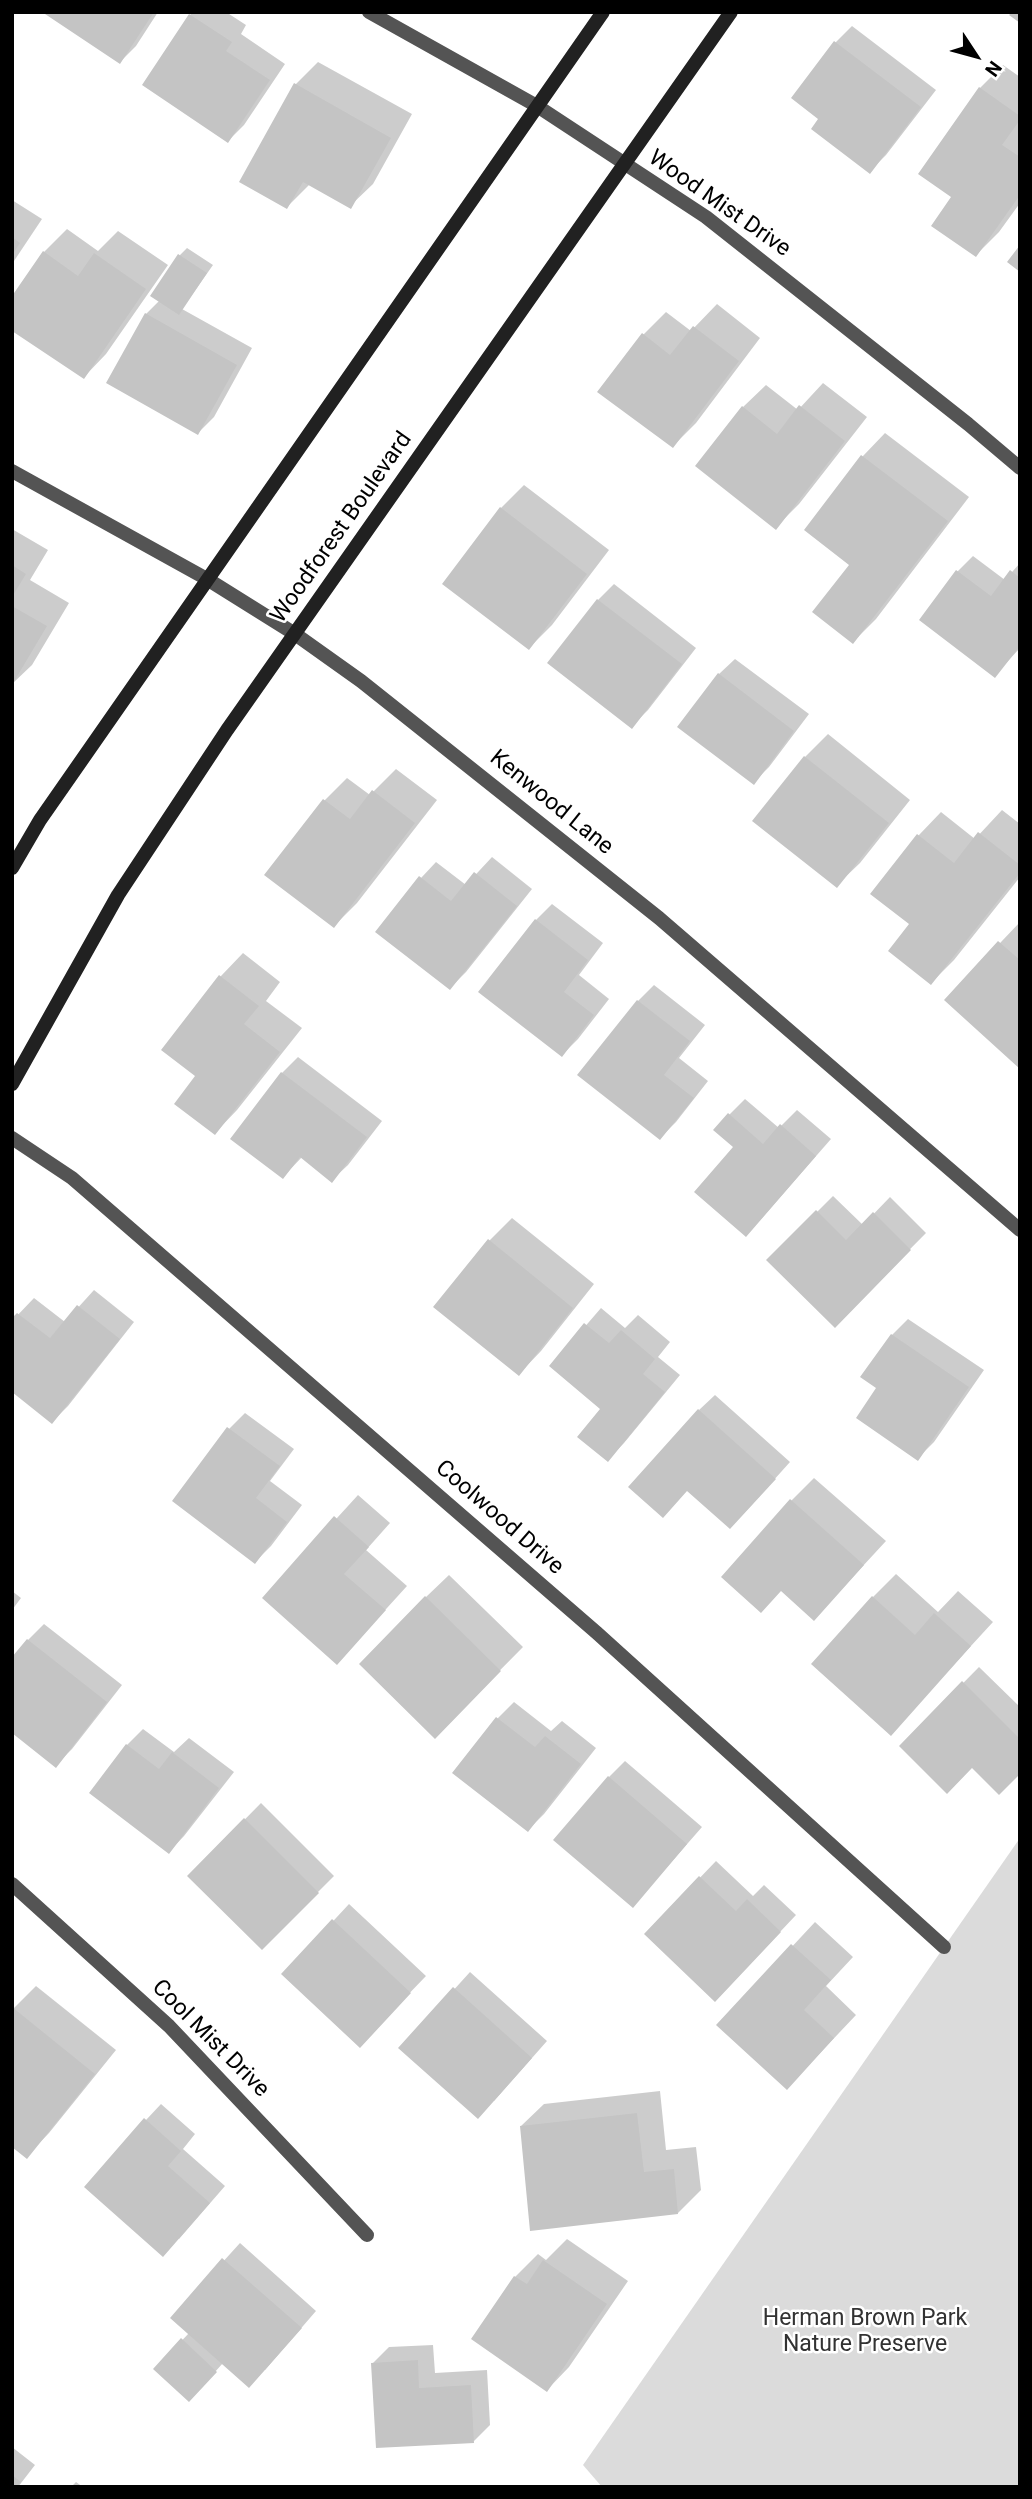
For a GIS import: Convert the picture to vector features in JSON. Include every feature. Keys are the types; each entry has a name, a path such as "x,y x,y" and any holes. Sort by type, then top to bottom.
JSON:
{"street":[{"name":"Wood Mist Drive","path":"369,12 537,106 706,217 1020,468"},
{"path":"12,867 40,820 603,12"},
{"name":"Woodforest Boulevard","path":"12,1084 118,895 227,730 731,12"},
{"name":"Kenwood Lane","path":"12,471 207,579 295,634 361,681 659,918 1020,1230"},
{"name":"Coolwood Drive","path":"12,1138 72,1178 597,1633 944,1947"},
{"name":"Cool Mist Drive","path":"12,1884 169,2026 367,2235"}],"green space":[{"name":"Herman Brown Park Nature Preserve","path":"1020,1838 1020,2487 602,2487 583,2465"}],"building":[{"path":"42,12 154,12 120,64"},
{"path":"1012,12 1020,12 1020,23 1009,15"},
{"path":"189,14 232,42 226,51 270,80 228,143 142,85"},
{"path":"834,41 921,107 870,174 811,129 818,119 791,98"},
{"path":"294,83 391,138 351,209 303,182 287,209 239,182"},
{"path":"979,87 1020,116 1020,120 1002,145 1020,157 1020,195 976,257 931,226 951,197 918,174"},
{"path":"12,237 20,243 12,255"},
{"path":"1020,245 1020,272 1007,262"},
{"path":"43,251 78,276 94,253 146,289 84,379 12,331 12,296"},
{"path":"178,254 207,273 179,315 150,296"},
{"path":"145,313 237,365 198,435 106,383"},
{"path":"693,326 739,361 673,448 597,392 642,333 670,355"},
{"path":"799,405 845,441 776,530 695,466 742,406 777,434"},
{"path":"861,455 948,521 853,644 812,612 849,565 804,530"},
{"path":"500,507 587,574 529,650 442,584"},
{"path":"12,565 26,574 12,597"},
{"path":"956,570 991,596 1010,570 1020,578 1020,646 995,678 919,620"},
{"path":"597,599 682,664 632,729 547,663"},
{"path":"12,606 47,626 12,685"},
{"path":"718,673 794,731 754,785 677,727"},
{"path":"804,756 889,823 837,888 752,821"},
{"path":"372,790 415,823 334,928 264,875 323,799 350,819"},
{"path":"978,832 1020,865 1020,873 931,985 888,951 909,924 870,894 917,834 954,863"},
{"path":"474,872 517,906 450,990 375,932 419,876 451,901"},
{"path":"535,919 588,960 564,992 594,1015 562,1057 478,992"},
{"path":"998,941 1020,960 1020,1069 944,1000"},
{"path":"219,975 259,1006 244,1024 280,1052 215,1135 174,1104 195,1076 161,1050"},
{"path":"637,1000 690,1041 664,1075 694,1098 660,1140 577,1075"},
{"path":"281,1072 367,1137 332,1183 300,1157 283,1179 230,1139"},
{"path":"728,1113 763,1144 780,1124 816,1156 746,1237 694,1192 733,1147 713,1130"},
{"path":"816,1210 846,1240 873,1212 911,1250 835,1328 766,1260"},
{"path":"488,1239 573,1308 519,1376 433,1307"},
{"path":"77,1305 120,1339 52,1424 12,1392 12,1318 17,1313 50,1338"},
{"path":"584,1323 609,1343 621,1330 655,1359 643,1374 665,1392 608,1462 577,1437 600,1409 549,1366"},
{"path":"891,1334 969,1387 918,1461 856,1418 876,1388 860,1377"},
{"path":"698,1409 776,1479 730,1529 687,1491 663,1518 628,1487"},
{"path":"227,1427 280,1466 256,1498 287,1522 255,1564 172,1501"},
{"path":"790,1499 864,1565 814,1621 781,1591 761,1613 721,1577"},
{"path":"334,1516 369,1547 344,1574 386,1610 337,1665 262,1598"},
{"path":"425,1596 501,1671 435,1739 359,1664"},
{"path":"872,1596 915,1635 934,1613 971,1646 891,1736 811,1664"},
{"path":"27,1639 107,1702 56,1768 12,1733 12,1657"},
{"path":"962,1681 1020,1739 1020,1774 999,1795 972,1768 947,1794 899,1746"},
{"path":"496,1717 535,1747 545,1736 581,1764 528,1832 452,1773"},
{"path":"126,1744 159,1769 172,1752 219,1788 169,1854 89,1793"},
{"path":"608,1776 687,1844 633,1908 553,1840"},
{"path":"244,1818 319,1893 262,1950 187,1876"},
{"path":"699,1876 736,1911 747,1899 781,1932 715,2002 644,1934"},
{"path":"332,1919 411,1993 360,2048 281,1974"},
{"path":"791,1944 831,1980 804,2010 834,2038 787,2090 716,2025"},
{"path":"453,1987 532,2058 478,2119 398,2048"},
{"path":"12,2007 95,2074 27,2159 12,2147"},
{"path":"637,2113 644,2172 674,2169 678,2214 530,2231 520,2126"},
{"path":"144,2118 181,2151 168,2166 210,2203 163,2257 84,2187"},
{"path":"222,2258 302,2328 249,2388 170,2318"},
{"path":"543,2260 607,2304 547,2392 471,2339 514,2276 527,2284"},
{"path":"181,2338 217,2372 189,2402 153,2369"},
{"path":"418,2360 419,2388 471,2385 474,2443 376,2448 371,2363"},
{"path":"12,2475 21,2482 17,2487 12,2487"}]}
